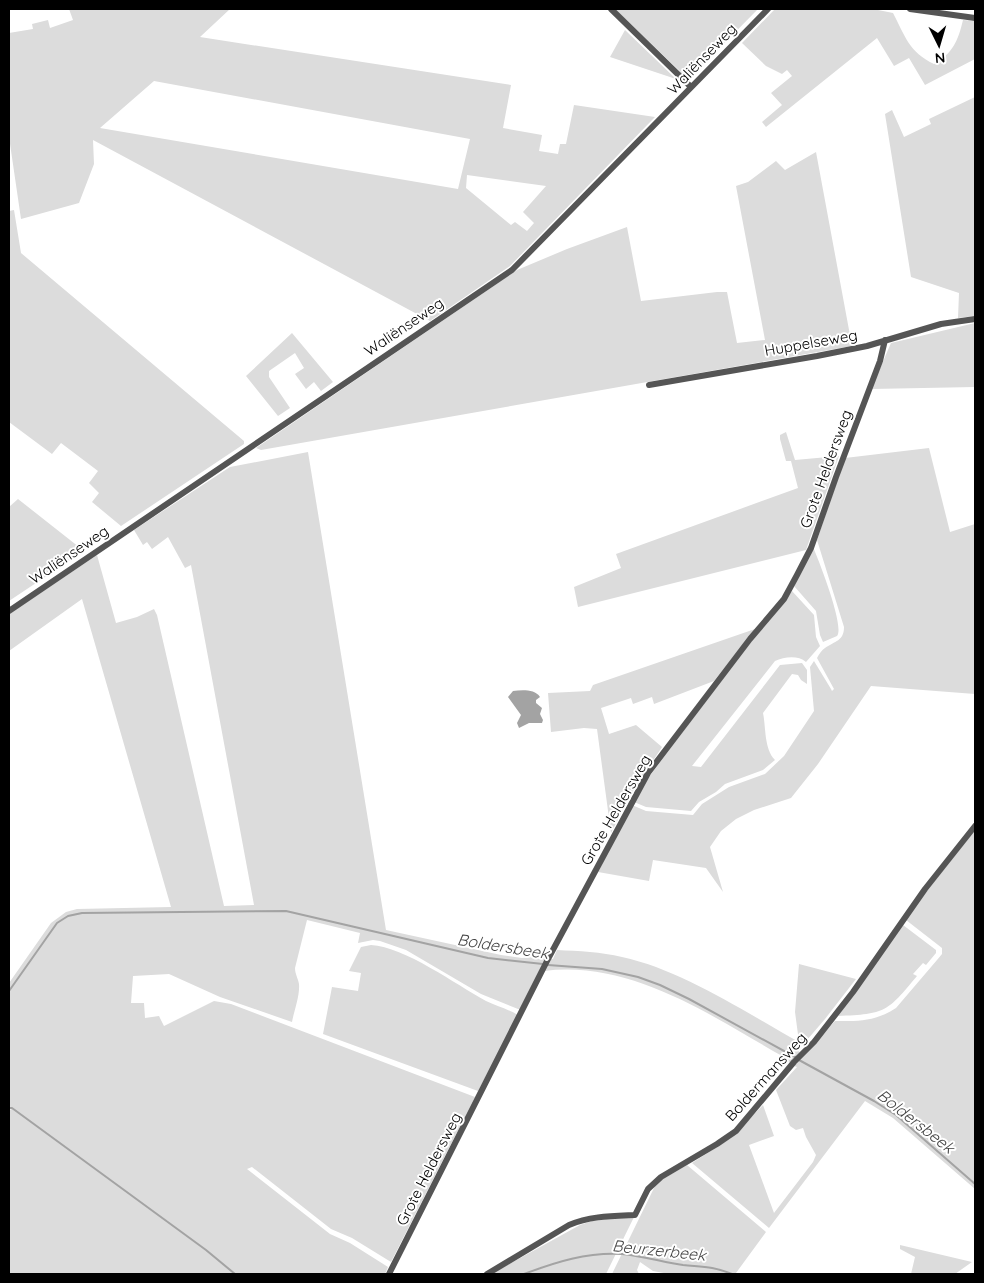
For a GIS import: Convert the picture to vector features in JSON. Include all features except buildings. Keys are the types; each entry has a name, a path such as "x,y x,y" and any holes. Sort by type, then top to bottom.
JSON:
{"street":[{"path":"611,9 691,87"},
{"name":"Waliënseweg","path":"9,611 512,270 768,9"},
{"path":"910,9 975,18"},
{"name":"Huppelseweg","path":"649,385 867,346 941,324 975,318"},
{"name":"Grote Heldersweg","path":"389,1274 548,960 648,774 750,639 784,599 797,575 811,548 880,361 885,340"},
{"name":"Boldermansweg","path":"487,1274 583,1219 598,1216 635,1215 648,1189 661,1177 736,1131 800,1055 814,1042 853,992 908,911 975,826"}],"shaded area":[{"path":"69,9 230,9 200,37 511,85 503,128 542,135 539,151 558,154 560,144 566,144 574,105 655,117 510,266 430,321 93,140 94,164 79,203 21,219 9,137 9,33 33,29 32,24 48,20 50,28 73,20","holes":["154,81 470,139 458,189 100,128","467,175 546,186 523,212 534,223 527,231 515,222 511,225 466,188"]},
{"path":"615,9 758,9 693,75 685,76"},
{"path":"775,9 873,9 893,13 913,49 934,64 954,46 963,20 975,21 975,59 925,85 909,58 894,66 877,38 766,127 762,122 782,105 771,93 792,76 787,70 782,74 766,66 742,43"},
{"path":"625,30 676,79 610,57"},
{"path":"975,97 975,316 958,318 959,293 911,277 885,114 892,110 904,137 931,124 929,119"},
{"path":"816,152 852,346 261,450 256,448 517,270 627,227 641,301 727,292 737,343 765,340 736,186 748,182 776,161 785,170"},
{"path":"14,210 21,253 244,441 244,444 121,526 92,502 99,493 89,483 98,471 61,443 52,454 9,422 9,211"},
{"path":"975,323 975,387 871,389 891,343"},
{"path":"292,333 333,382 321,391 314,382 306,389 295,374 304,368 295,353 269,371 269,377 290,408 278,416 246,376"},
{"path":"786,432 795,460 839,456 806,550 578,607 574,587 621,568 616,554 798,488 791,461 786,461 780,439 780,435"},
{"path":"929,448 950,532 975,524 975,694 871,686 818,764 791,798 754,810 736,819 721,831 710,847 723,892 706,868 653,860 649,881 598,872 632,805 646,811 693,815 702,804 729,787 765,774 784,756 814,711 810,667 814,661 832,691 834,689 817,658 824,649 841,638 844,627 817,540 845,458"},
{"path":"308,452 386,930 501,955 522,958 548,956 521,1009 518,1009 481,994 406,950 380,941 373,940 358,943 360,933 307,920 295,968 299,989 292,1022 220,997 169,974 133,976 131,1003 144,1003 145,1018 159,1016 164,1026 214,1001 231,1004 475,1097 391,1262 352,1238 331,1229 252,1167 247,1169 330,1234 350,1243 388,1267 385,1274 9,1274 9,1111 12,1108 9,1106 9,983 51,923 66,912 77,909 171,907 82,599 9,651 9,614 97,555 116,623 137,617 154,609 157,615 224,906 254,905 191,565 185,568 168,537 152,549 147,542 143,545 134,530 230,467"},
{"path":"18,499 84,551 9,601 9,507"},
{"path":"813,547 835,608 839,630 837,636 823,642 816,611 794,586"},
{"path":"792,591 814,615 816,637 820,646 806,662 799,658 791,657 775,661 692,766 701,767 780,665 802,663 807,670 807,684 798,675 792,674 763,713 767,744 775,760 763,770 725,784 699,802 691,811 646,807 634,802 646,781 739,657"},
{"path":"755,629 714,681 654,704 652,697 633,704 631,698 601,708 609,734 636,725 662,747 630,796 611,833 597,729 584,728 551,732 548,693 590,691 593,685"},
{"path":"520,690 538,694 540,697 536,700 536,703 542,708 540,714 543,720 542,723 529,723 519,728 517,723 521,715 508,697 513,691"},
{"path":"975,830 975,1189 893,1118 865,1101 769,1228 692,1163 731,1138 763,1105 774,1136 749,1145 774,1213 813,1162 816,1155 803,1128 796,1130 790,1126 776,1090 797,1067 794,1066 835,1021 859,1021 881,1016 896,1008 942,954 942,948 906,920"},
{"path":"903,925 936,950 936,953 926,965 923,963 913,974 917,976 899,997 884,1009 866,1014 838,1016"},
{"path":"371,945 384,947 414,959 486,1001 518,1015 478,1091 323,1034 332,987 358,991 361,973 349,971 361,947"},
{"path":"557,950 614,955 645,963 713,993 799,1042 795,1012 799,964 856,979 790,1063 784,1057 670,994 608,974 577,970 544,971"},
{"path":"687,1165 766,1232 736,1273 738,1274 669,1274 653,1271 640,1262 637,1270 639,1274 612,1274 658,1182"},
{"path":"635,1215 606,1274 491,1274 580,1225 592,1221"},
{"path":"900,1245 972,1262 955,1274 911,1274 915,1257 900,1249"}],"waterway":[{"name":"Boldersbeek","path":"9,991 57,923 68,916 82,913 286,911 488,958 543,964"},
{"name":"Boldersbeek","path":"548,965 602,969 638,977 660,985 795,1057"},
{"name":"Boldersbeek","path":"799,1060 896,1115 975,1184"},
{"path":"9,1108 12,1108 206,1250 235,1274"},
{"name":"Beurzerbeek","path":"524,1274 584,1256 609,1254 630,1255 683,1265 708,1267 732,1274"}]}
